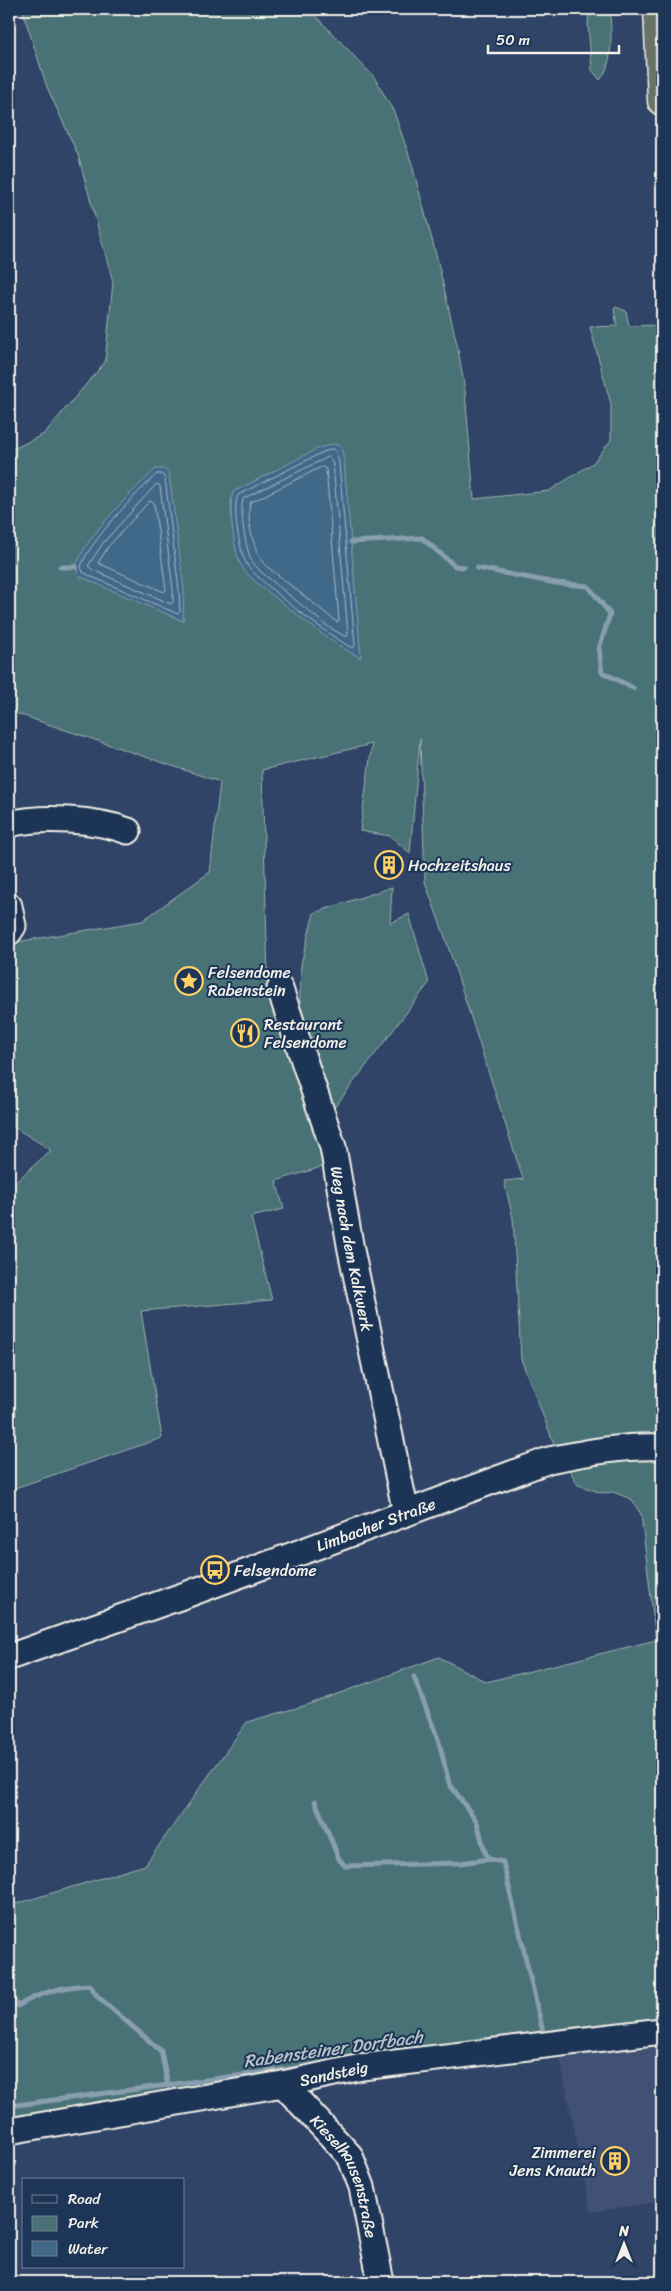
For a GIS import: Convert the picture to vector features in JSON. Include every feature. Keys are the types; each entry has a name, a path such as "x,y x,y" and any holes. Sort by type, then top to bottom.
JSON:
{"highway":[{"path":"658,9 662,100"}],"street":[{"path":"9,824 25,820 75,821 112,825 128,831"},
{"path":"9,906 13,926 9,932"},
{"name":"Weg nach dem Kalkwerk","path":"280,989 334,1147 351,1250 406,1513"},
{"name":"Limbacher Straße","path":"9,1658 188,1594 549,1460 655,1447"},
{"name":"Sandsteig","path":"9,2131 283,2084 362,2067 662,2031"},
{"name":"Kieselhausenstraße","path":"283,2084 350,2156 362,2187 381,2282"}],"shaded area":[{"path":"662,2035 662,2201 591,2212 558,2049"}],"green space":[{"path":"22,9 309,9 374,77 394,112 411,161 438,262 458,349 465,391 474,499 549,491 593,463 611,440 611,404 590,327 617,326 614,309 616,307 626,311 629,326 662,325 662,2023 543,2032 9,2128 9,1906 145,1865 247,1722 307,1705 439,1657 486,1682 656,1640 641,1514 631,1499 613,1492 602,1493 578,1485 553,1441 521,1359 513,1218 504,1181 523,1179 445,937 425,882 420,739 410,853 390,836 360,831 372,744 262,770 268,978 331,1164 276,1181 284,1209 251,1217 272,1300 141,1311 162,1438 9,1490 9,1188 51,1150 9,1124 9,950 16,942 142,921 210,872 220,782 9,711 9,451 44,434 105,362 113,282 78,155 47,87"},
{"path":"589,9 610,9 610,57 608,66 600,80 592,70 588,26"},
{"path":"392,887 390,923 409,914 429,983 331,1112 299,1025 301,964 314,913"}],"water":[{"path":"334,444 341,446 344,462 361,658 317,630 250,576 239,561 233,530 231,508 233,492 319,448"},
{"path":"156,469 164,469 169,474 184,589 183,621 79,576 76,567 89,542 110,515"}],"waterway":[{"path":"351,542 422,538 455,566 464,567"},
{"path":"60,567 76,567"},
{"path":"477,568 556,583 588,586 610,614 599,649 602,672 633,688"},
{"path":"414,1677 439,1742 449,1783 477,1822 485,1852 489,1859"},
{"path":"315,1801 339,1859 345,1866 460,1863 489,1859 503,1862 543,2032"},
{"path":"10,1981 13,2000 18,2006 35,1997 53,1991 90,1985 97,1996 161,2051 168,2086"},
{"name":"Rabensteiner Dorfbach","path":"487,2040 608,2025"},
{"name":"Rabensteiner Dorfbach","path":"9,2106 303,2067"}],"place":[{"name":"Hochzeitshaus","path":"389,865"},
{"name":"Felsendome Rabenstein","path":"189,981"},
{"name":"Restaurant Felsendome","path":"245,1033"},
{"name":"Felsendome","path":"215,1570"},
{"name":"Zimmerei Jens Knauth","path":"615,2161"}]}
